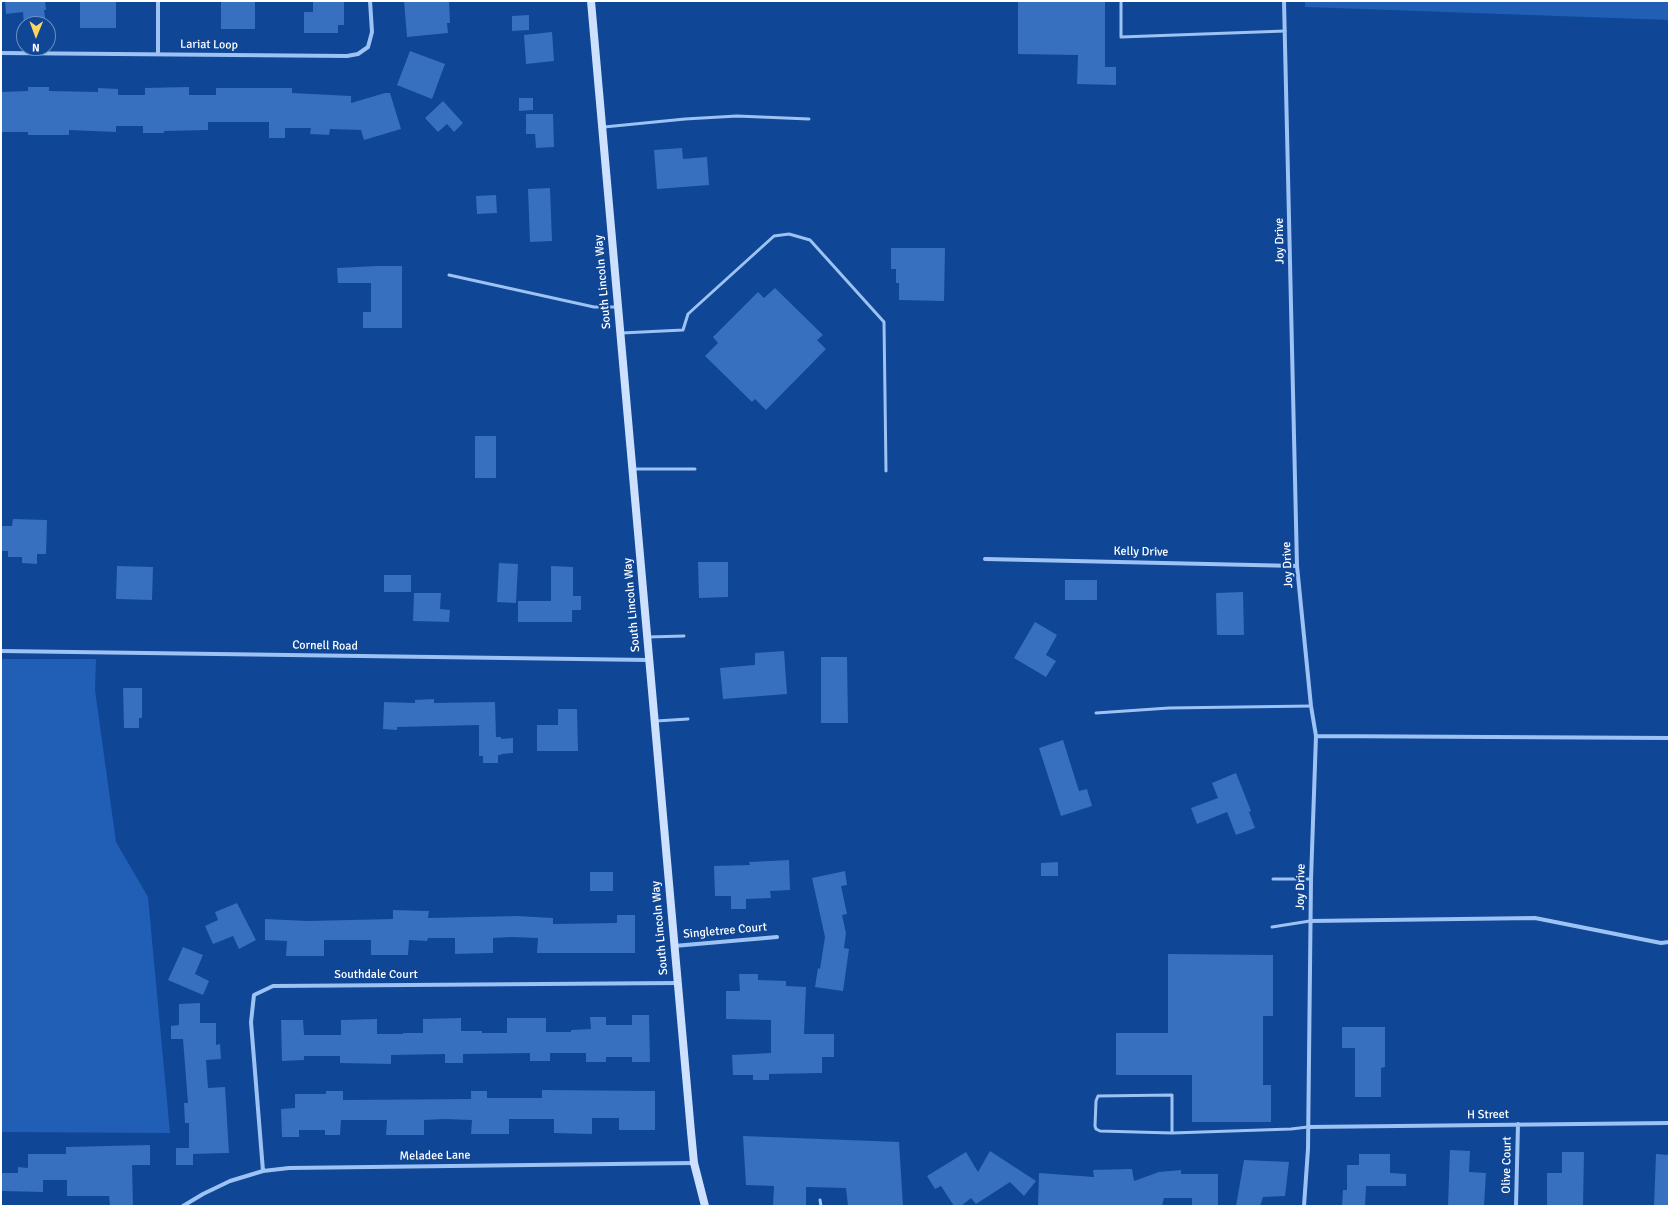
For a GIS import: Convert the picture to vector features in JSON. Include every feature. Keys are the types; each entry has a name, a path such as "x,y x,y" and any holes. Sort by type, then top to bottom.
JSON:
{"main road":[{"name":"South Lincoln Way","path":"590,1 694,1163 705,1206"}],"street":[{"path":"158,1 158,54"},
{"name":"Lariat Loop","path":"1,53 347,56 358,54 368,47 372,32 370,1"},
{"name":"Joy Drive","path":"1284,1 1297,566 1311,706 1316,736 1310,921 1308,1149 1304,1206"},
{"name":"Kelly Drive","path":"985,558 1297,566"},
{"name":"Cornell Road","path":"1,651 649,660"},
{"path":"1316,736 1669,738"},
{"path":"1310,921 1535,918 1661,943 1669,942"},
{"name":"Singletree Court","path":"674,946 777,936"},
{"name":"Southdale Court","path":"262,1171 251,1022 254,996 274,986 678,983"},
{"name":"H Street","path":"1308,1127 1669,1123"},
{"name":"Olive Court","path":"1516,1206 1518,1124"},
{"name":"Meladee Lane","path":"183,1206 203,1194 230,1181 262,1171 289,1168 694,1163"}],"lane":[{"path":"1121,1 1121,37 1285,31"},
{"path":"602,128 685,119 736,116 809,119"},
{"path":"620,333 683,330 688,314 774,236 789,234 810,240 884,322 886,471"},
{"path":"449,275 594,307 618,307"},
{"path":"632,468 695,469"},
{"path":"647,637 684,636"},
{"path":"1096,713 1169,708 1311,706"},
{"path":"654,721 688,719"},
{"path":"1273,879 1311,879"},
{"path":"1272,927 1310,921"},
{"path":"1172,1133 1172,1094 1098,1096 1096,1101 1096,1130 1100,1131 1172,1133 1291,1130 1308,1127"},
{"path":"820,1200 821,1206"}],"shaded area":[{"path":"1305,1 1669,1 1669,20 1305,7"},
{"path":"1,659 96,659 95,690 116,842 148,897 170,1133 1,1132"}],"building":[{"path":"5,1 45,1 45,16 23,16 23,12 6,14"},
{"path":"80,1 116,1 116,28 80,28"},
{"path":"221,1 255,1 255,29 221,29"},
{"path":"313,1 344,1 344,25 338,25 338,33 304,33 304,12 313,12"},
{"path":"404,1 449,1 450,23 447,23 448,33 407,37"},
{"path":"1018,1 1105,1 1105,67 1116,67 1116,85 1077,84 1078,55 1018,54"},
{"path":"529,15 529,30 512,31 512,16"},
{"path":"552,32 554,61 526,64 524,35"},
{"path":"410,51 445,64 432,99 397,85"},
{"path":"28,87 49,87 49,91 98,92 98,88 118,89 118,95 145,95 145,88 189,87 189,95 216,95 216,88 292,88 292,93 351,96 351,103 385,93 390,93 401,129 364,140 361,130 330,129 329,135 310,134 311,128 285,128 285,138 269,138 269,122 208,122 208,130 164,131 164,133 143,133 143,126 116,126 116,132 69,130 69,135 28,135 28,132 1,132 1,92 28,91"},
{"path":"519,98 533,98 533,110 519,111"},
{"path":"443,101 463,123 454,132 447,124 438,132 425,118"},
{"path":"526,114 553,114 554,147 536,148 535,134 526,134"},
{"path":"682,148 683,159 707,157 709,185 657,189 654,150"},
{"path":"550,188 552,241 530,242 528,189"},
{"path":"496,195 497,213 477,214 476,196"},
{"path":"891,248 945,248 944,301 899,300 899,283 896,283 896,269 891,269"},
{"path":"402,266 402,328 363,328 363,312 371,312 371,283 338,283 337,268"},
{"path":"775,288 823,335 817,340 826,349 766,410 755,399 752,402 705,356 718,343 713,337 758,292 764,298"},
{"path":"475,436 496,436 496,478 475,478"},
{"path":"13,519 47,520 46,554 37,554 37,564 22,563 22,557 8,557 8,551 1,551 1,526 12,526"},
{"path":"698,562 728,562 728,597 699,598"},
{"path":"499,563 518,564 516,603 497,602"},
{"path":"117,566 153,567 152,600 116,599"},
{"path":"551,566 573,567 573,596 581,596 581,610 572,610 572,622 518,622 518,601 551,601"},
{"path":"384,575 411,575 411,592 384,592"},
{"path":"1065,580 1097,580 1097,600 1065,600"},
{"path":"1243,592 1244,635 1217,635 1216,593"},
{"path":"414,593 441,593 440,609 450,610 449,622 413,621"},
{"path":"1035,622 1057,635 1046,655 1056,661 1046,677 1014,658"},
{"path":"784,651 787,694 723,699 720,668 755,665 755,653"},
{"path":"821,657 847,657 848,723 821,723"},
{"path":"123,688 142,688 142,718 139,718 139,728 124,728"},
{"path":"434,699 434,703 495,702 496,737 501,737 501,739 513,738 513,753 498,755 498,763 483,763 483,756 479,756 479,725 397,727 397,730 383,729 384,702 415,703 415,700"},
{"path":"558,709 577,709 578,751 537,751 537,725 558,725"},
{"path":"1063,740 1079,791 1087,789 1092,806 1061,816 1039,748"},
{"path":"1236,773 1251,811 1249,812 1255,828 1236,835 1227,812 1197,824 1191,808 1218,798 1212,783"},
{"path":"789,860 790,890 770,891 771,898 746,899 746,909 731,909 731,896 715,896 714,866 750,865 749,862"},
{"path":"1058,862 1058,876 1041,876 1041,863"},
{"path":"845,871 847,885 841,886 847,914 842,915 846,933 844,948 849,949 843,991 815,987 818,968 820,969 825,937 812,878"},
{"path":"590,872 613,872 613,891 590,891"},
{"path":"237,903 256,940 239,949 233,936 213,944 205,926 218,920 215,912"},
{"path":"393,910 429,911 428,918 517,916 553,918 553,924 617,923 617,915 635,915 635,953 537,953 538,938 511,937 493,938 493,953 455,954 455,938 428,938 427,941 409,940 408,955 371,955 371,940 324,940 324,956 286,956 287,941 265,940 265,919 308,921 393,919"},
{"path":"183,947 203,955 195,974 209,981 203,995 168,980"},
{"path":"1168,954 1273,955 1273,1016 1263,1016 1263,1085 1271,1085 1271,1122 1192,1122 1192,1075 1116,1075 1116,1033 1168,1033"},
{"path":"739,974 758,974 758,980 786,981 786,986 806,987 804,1034 834,1034 834,1057 822,1057 822,1073 769,1074 769,1080 753,1080 753,1075 733,1075 732,1055 771,1053 771,1020 726,1019 726,991 740,991"},
{"path":"200,1003 200,1023 216,1023 216,1045 220,1044 221,1059 206,1060 208,1088 225,1087 229,1153 193,1154 193,1165 176,1165 176,1148 189,1148 189,1123 185,1123 184,1103 188,1103 183,1039 171,1039 171,1026 179,1025 179,1004"},
{"path":"632,1015 649,1015 650,1062 632,1062 632,1057 606,1057 606,1062 586,1062 586,1053 550,1053 550,1061 530,1061 530,1053 463,1054 463,1063 445,1063 445,1054 391,1055 391,1064 340,1063 340,1056 304,1056 304,1060 282,1061 281,1020 303,1020 304,1035 341,1035 341,1020 377,1019 377,1034 403,1034 423,1033 423,1019 461,1018 461,1031 507,1033 507,1018 546,1018 546,1032 571,1032 571,1030 591,1029 590,1017 606,1017 606,1025 632,1025"},
{"path":"1342,1027 1385,1027 1385,1067 1381,1068 1381,1097 1355,1097 1355,1048 1342,1048"},
{"path":"542,1090 655,1091 655,1130 619,1130 619,1118 592,1118 592,1134 554,1133 554,1119 509,1119 509,1134 471,1134 472,1120 445,1119 424,1120 424,1135 386,1135 387,1120 341,1120 340,1135 325,1135 325,1130 299,1130 299,1137 282,1137 281,1109 295,1108 295,1094 326,1094 326,1091 343,1091 343,1100 471,1099 471,1091 487,1091 487,1098 542,1098"},
{"path":"743,1136 899,1142 903,1206 848,1206 846,1188 806,1187 806,1206 773,1206 774,1186 746,1185"},
{"path":"150,1145 150,1165 132,1165 133,1206 110,1206 109,1196 67,1196 67,1180 43,1180 43,1192 1,1191 1,1173 18,1173 18,1167 28,1168 28,1154 66,1154 66,1147"},
{"path":"1450,1150 1470,1151 1469,1172 1486,1173 1484,1206 1448,1206"},
{"path":"990,1151 1036,1181 1024,1196 1010,1182 976,1204 971,1198 961,1206 954,1206 941,1186 935,1189 927,1176 966,1152 978,1172"},
{"path":"1562,1152 1584,1152 1583,1206 1547,1206 1547,1173 1562,1173"},
{"path":"1359,1154 1390,1154 1390,1173 1406,1174 1406,1186 1366,1186 1365,1206 1342,1206 1343,1190 1347,1190 1347,1165 1359,1165"},
{"path":"1656,1154 1669,1155 1669,1206 1654,1206"},
{"path":"1244,1160 1289,1162 1285,1196 1263,1197 1260,1206 1236,1206"},
{"path":"1132,1169 1134,1181 1159,1172 1181,1170 1181,1174 1218,1174 1218,1206 1192,1206 1192,1198 1164,1198 1162,1206 1038,1206 1039,1173 1094,1177 1093,1170"}]}
